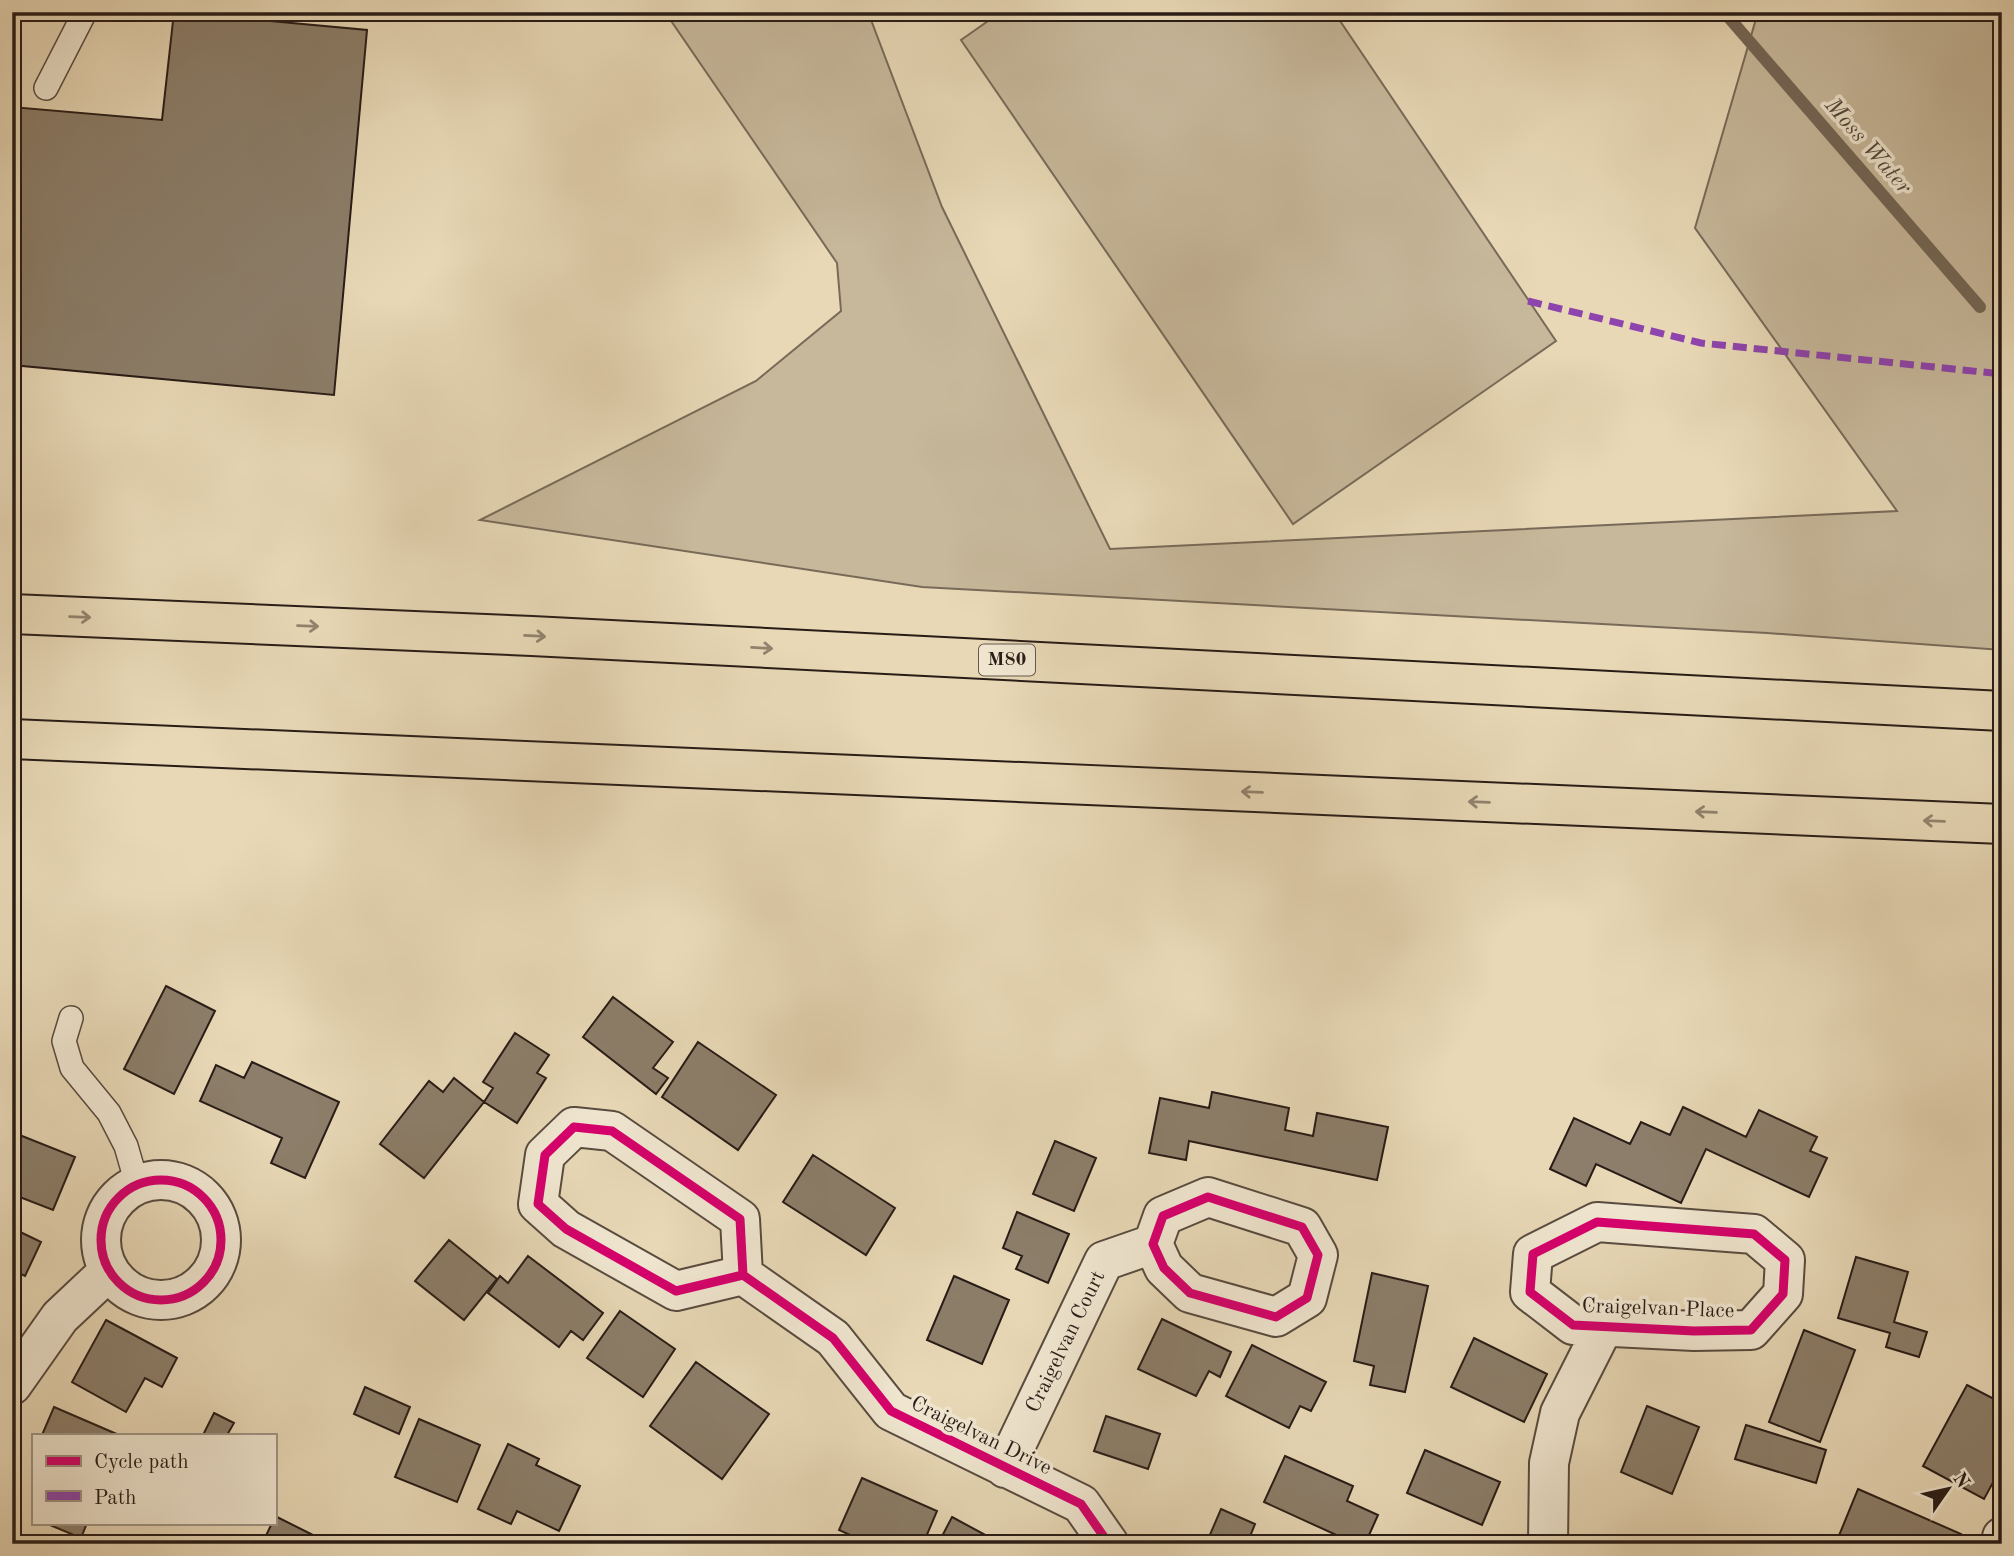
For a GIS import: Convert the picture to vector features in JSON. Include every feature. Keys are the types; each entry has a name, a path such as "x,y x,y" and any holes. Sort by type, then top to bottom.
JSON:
{"highway":[{"name":"M80","path":"12,614 533,636 2002,711"},
{"path":"12,739 2002,824"}],"street":[{"path":"574,1127 612,1131 740,1219 743,1275 676,1291 566,1229 538,1204 545,1155 574,1127"},
{"path":"158,1180 178,1182 197,1191 211,1205 219,1223 222,1242 218,1261 208,1278 194,1291 176,1299 157,1300 138,1296 122,1285 109,1270 102,1251 101,1231 107,1212 120,1195 137,1184 158,1180"},
{"name":"Craigelvan Place","path":"1597,1222 1754,1234 1785,1260 1783,1294 1751,1330 1694,1331 1604,1326 1573,1325 1530,1292 1533,1254 1597,1222"},
{"name":"Craigelvan Court","path":"1005,1468 1104,1261 1153,1244"},
{"path":"12,1385 60,1317 109,1270"},
{"name":"Craigelvan Drive","path":"743,1275 833,1338 891,1411 1081,1504 1109,1544"},
{"name":"Craigelvan Place","path":"1548,1544 1549,1462 1560,1413 1604,1326"},
{"path":"2002,1537 2002,1544"}],"lane":[{"path":"46,88 85,12"},
{"path":"71,1018 64,1041 72,1068 109,1113 126,1146 137,1184"}],"shaded area":[{"path":"665,12 868,12 942,207 1110,549 1897,511 1695,228 1758,12 2002,12 2002,650 1767,633 922,587 480,520 756,381 841,311 837,263"},
{"path":"1001,12 1334,12 1556,341 1293,524 961,40"}],"building":[{"path":"174,12 367,30 334,395 12,365 12,107 162,120"},
{"path":"166,986 215,1011 174,1094 124,1069"},
{"path":"613,997 673,1042 653,1068 668,1078 656,1094 583,1037"},
{"path":"515,1033 549,1055 537,1073 546,1078 517,1123 484,1102 493,1088 483,1082"},
{"path":"698,1042 776,1095 738,1150 662,1097"},
{"path":"252,1062 339,1102 305,1178 271,1163 282,1138 200,1101 216,1065 244,1078"},
{"path":"454,1078 484,1102 424,1178 380,1144 429,1081 443,1092"},
{"path":"1212,1092 1289,1108 1285,1130 1313,1136 1317,1113 1388,1127 1377,1180 1189,1141 1186,1160 1149,1153 1160,1098 1209,1108"},
{"path":"1683,1107 1746,1137 1759,1110 1817,1137 1810,1151 1827,1158 1809,1197 1706,1149 1681,1203 1596,1164 1586,1186 1550,1169 1574,1118 1630,1144 1641,1122 1670,1135"},
{"path":"12,1132 75,1157 53,1210 12,1194"},
{"path":"1055,1141 1096,1158 1074,1211 1033,1194"},
{"path":"813,1155 895,1208 866,1255 783,1202"},
{"path":"1017,1212 1069,1234 1048,1283 1016,1269 1022,1256 1003,1248"},
{"path":"12,1228 41,1242 25,1276 12,1270"},
{"path":"449,1240 497,1279 464,1320 415,1281"},
{"path":"528,1256 603,1313 583,1340 571,1331 559,1347 488,1293 500,1276 508,1283"},
{"path":"1856,1257 1908,1272 1894,1322 1927,1332 1919,1357 1886,1347 1890,1333 1838,1318"},
{"path":"1372,1273 1428,1286 1405,1392 1370,1385 1374,1366 1354,1361"},
{"path":"954,1276 1009,1300 982,1364 927,1340"},
{"path":"620,1311 675,1349 643,1397 587,1358"},
{"path":"1162,1319 1231,1352 1220,1377 1209,1371 1196,1396 1138,1369"},
{"path":"106,1320 177,1358 162,1387 145,1378 126,1412 72,1382"},
{"path":"1804,1330 1855,1350 1820,1442 1769,1422"},
{"path":"1474,1338 1547,1374 1524,1422 1451,1387"},
{"path":"1252,1345 1326,1382 1311,1411 1300,1406 1289,1428 1226,1396"},
{"path":"696,1362 769,1414 722,1479 650,1426"},
{"path":"1967,1385 2002,1403 2002,1466 1984,1499 1923,1466"},
{"path":"365,1387 410,1407 399,1434 354,1414"},
{"path":"1647,1406 1699,1427 1672,1494 1621,1472"},
{"path":"54,1407 117,1434 42,1434"},
{"path":"214,1413 234,1423 228,1434 204,1434"},
{"path":"1106,1416 1160,1434 1148,1469 1094,1451"},
{"path":"419,1419 480,1445 457,1502 395,1477"},
{"path":"1746,1425 1826,1450 1816,1483 1735,1459"},
{"path":"508,1444 539,1459 536,1465 580,1486 559,1531 517,1511 511,1524 478,1509"},
{"path":"1425,1450 1500,1482 1482,1525 1407,1493"},
{"path":"1285,1456 1353,1486 1347,1501 1378,1515 1365,1544 1356,1544 1264,1502"},
{"path":"862,1478 937,1511 923,1544 910,1538 908,1544 870,1544 839,1530"},
{"path":"1858,1489 1961,1534 1957,1544 1852,1544 1838,1538"},
{"path":"1221,1509 1255,1524 1247,1544 1206,1544"},
{"path":"276,1516 313,1535 309,1544 262,1544 272,1524 276,1524"},
{"path":"952,1517 1002,1544 938,1544"},
{"path":"47,1524 87,1524 81,1538"}],"waterway":[{"name":"Moss Water","path":"1724,12 1980,307"}],"marked path":[{"path":"1528,301 1701,343 2002,374"}],"cycle path":[{"path":"743,1275 740,1219 612,1131 574,1127 545,1155 538,1204 566,1229 676,1291 743,1275 833,1338 891,1411 1081,1504 1109,1544"},
{"path":"161,1180 184,1185 203,1198 216,1217 221,1240 216,1263 203,1282 184,1295 161,1300 138,1295 119,1282 106,1263 101,1240 106,1217 119,1198 138,1185 161,1180"},
{"path":"1208,1197 1302,1227 1318,1255 1307,1298 1276,1317 1190,1293 1164,1268 1153,1244 1163,1216 1208,1197"},
{"path":"1597,1222 1754,1234 1785,1260 1783,1294 1751,1330 1694,1331 1573,1325 1530,1292 1533,1254 1597,1222"}]}
